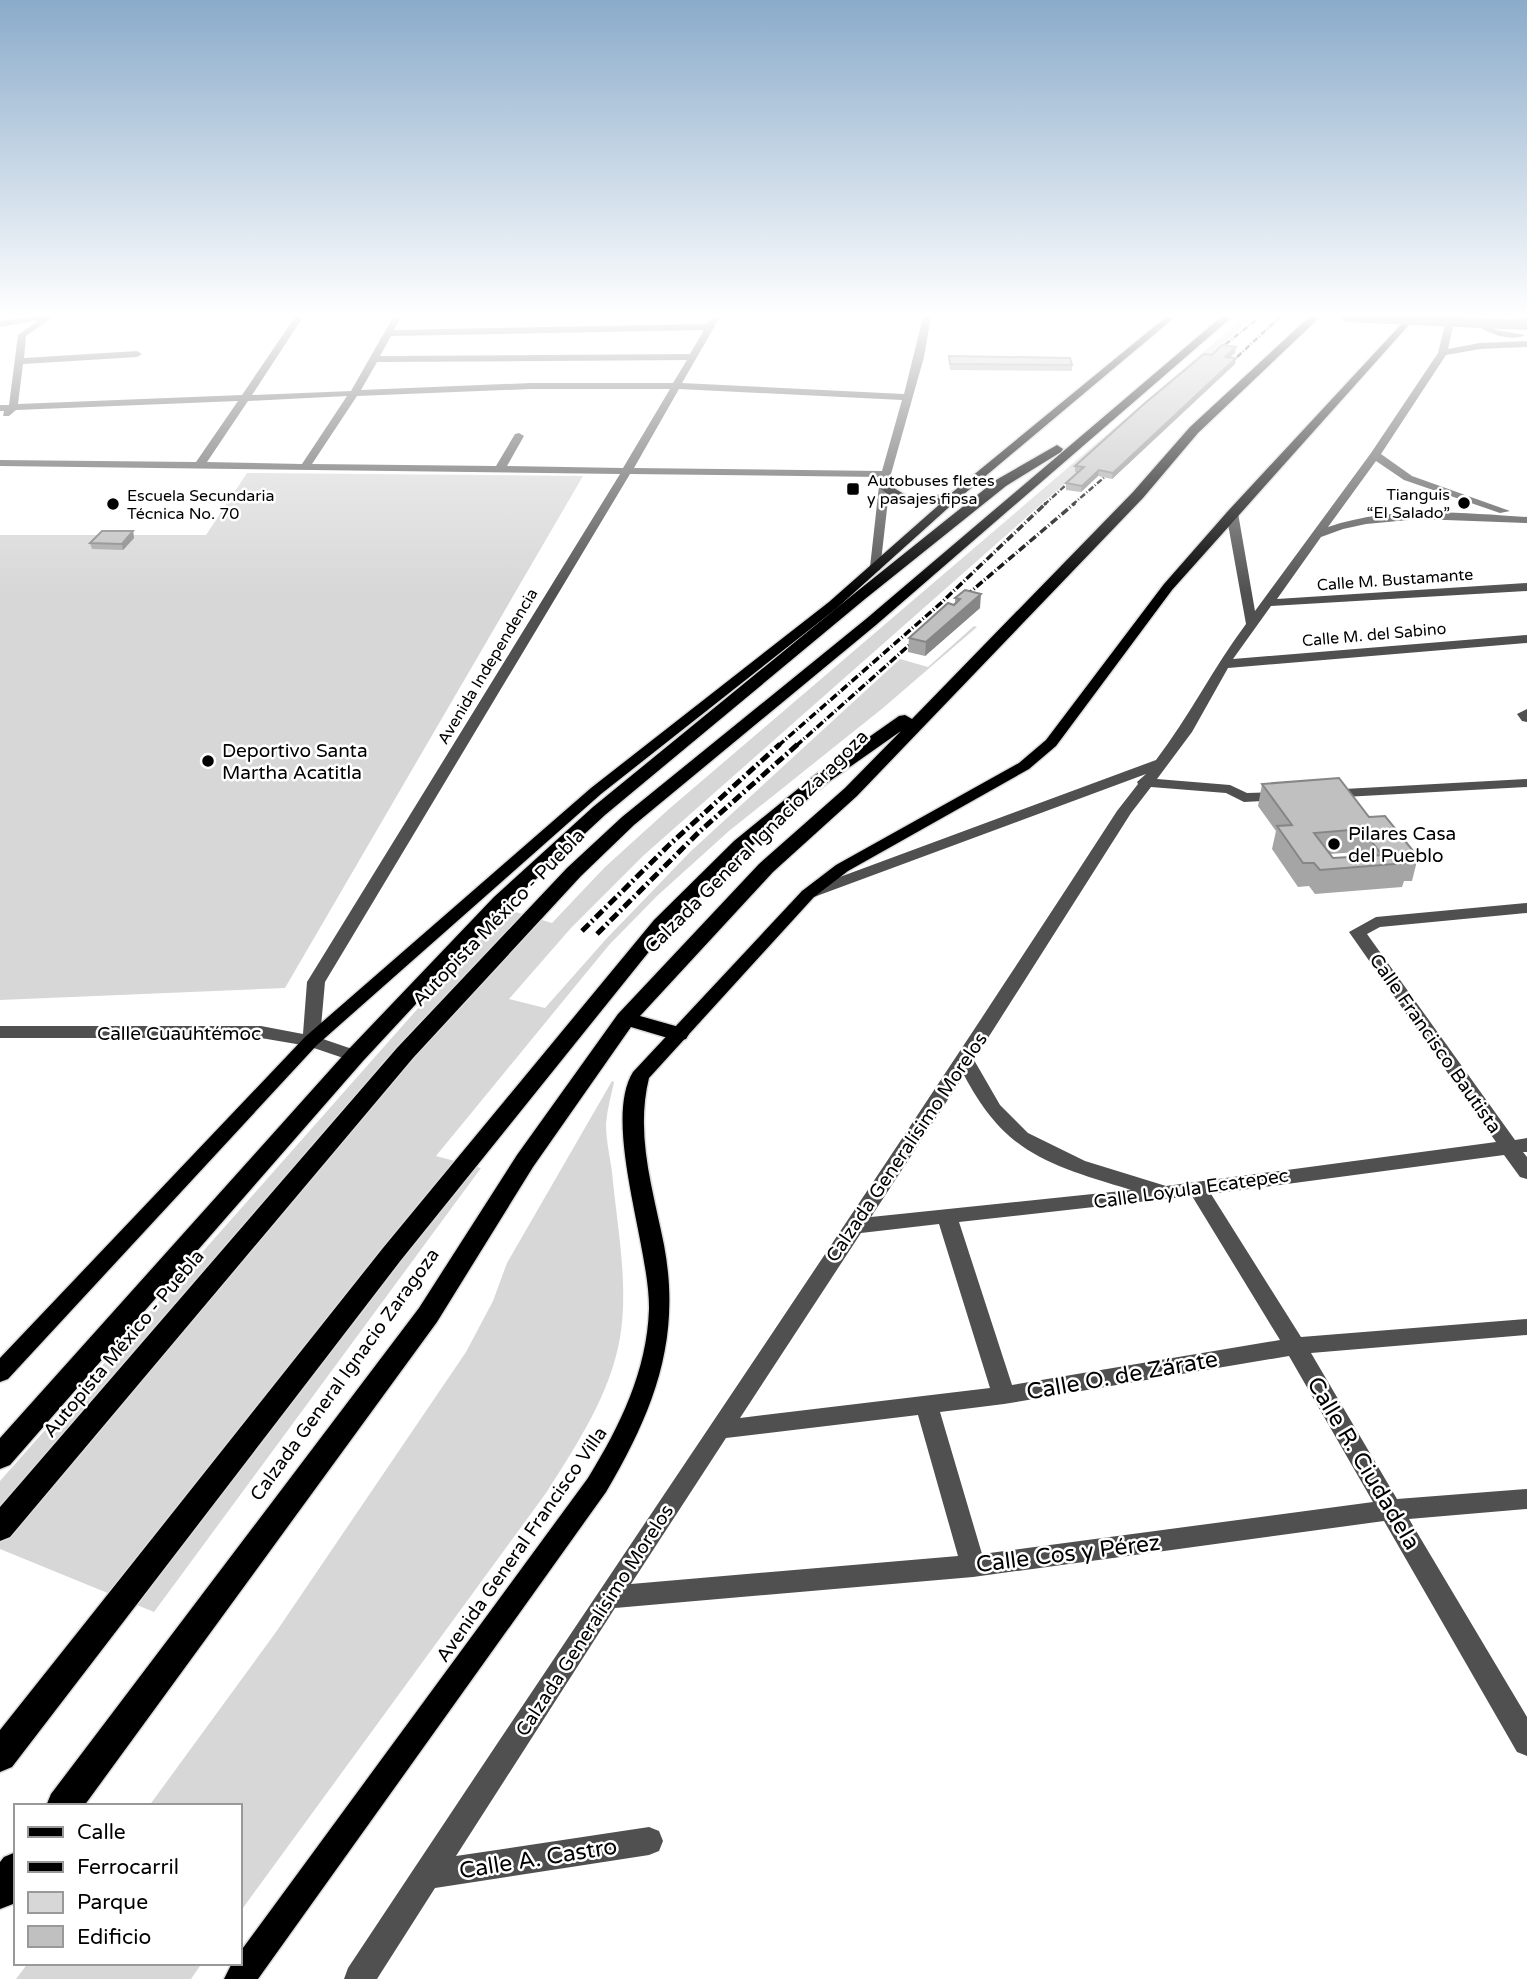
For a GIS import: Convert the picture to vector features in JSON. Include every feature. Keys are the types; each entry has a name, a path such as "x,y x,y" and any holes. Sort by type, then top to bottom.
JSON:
{"highway":[{"path":"0,1457 355,1056 501,901 599,811 860,596 1002,483 1118,409"},
{"name":"Calzada General Ignacio Zaragoza","path":"64,1804 428,1315 525,1161 626,1019 766,868 850,792 1138,495 1194,430 1216,409"},
{"name":"Autopista México - Puebla","path":"0,1528 405,1053 528,920 628,821 871,622 1109,417"},
{"path":"860,596 876,567"},
{"path":"0,1756 384,1265 661,924 751,837 821,779 949,688"},
{"path":"626,1019 678,1034"},
{"path":"0,1891 14,1872"}],"main road":[{"path":"0,1373 312,1041 596,791 833,605 953,498 1060,409"},
{"name":"Avenida General Francisco Villa","path":"239,1979 597,1485 625,1441 645,1383 659,1323 656,1260 632,1125 634,1095 640,1076 807,894 842,868 975,795 1042,752 1067,725 1168,587 1327,409"},
{"path":"885,487 893,495 910,500 937,501 953,498"}],"street":[{"path":"199,466 236,409"},
{"path":"306,467 344,409"},
{"name":"Avenida Independencia","path":"312,1041 316,982 662,409"},
{"path":"876,567 886,474 904,409"},
{"name":"Calzada Generalísimo Morelos","path":"359,1979 718,1430 965,1060 1144,782 1185,732 1223,664 1251,623 1376,455 1406,409"},
{"path":"499,470 519,436"},
{"path":"1376,455 1408,478 1431,488 1527,519"},
{"path":"0,463 886,474"},
{"path":"1232,513 1251,623"},
{"path":"1314,536 1346,525 1409,515 1527,519"},
{"name":"Calle M. Bustamante","path":"1265,603 1527,587"},
{"name":"Calle M. del Sabino","path":"1223,664 1527,639"},
{"path":"807,894 1161,763"},
{"path":"1144,782 1230,789 1244,798 1527,783"},
{"name":"Calle Francisco Bautista","path":"1527,908 1376,922 1357,932 1518,1146 1527,1172"},
{"name":"Calle Cuauhtémoc","path":"0,1032 261,1032 312,1041 355,1056"},
{"path":"965,1060 1004,1123 1029,1143 1073,1163 1165,1193"},
{"name":"Calle Loyula Ecatepec","path":"854,1226 1165,1193 1518,1146"},
{"name":"Calle R. Ciudadela","path":"1196,1187 1295,1346 1527,1743"},
{"path":"947,1217 1004,1395"},
{"name":"Calle O. de Zárate","path":"718,1430 1004,1395 1295,1346 1527,1327"},
{"path":"926,1404 973,1566"},
{"name":"Calle Cos y Pérez","path":"608,1597 973,1566 1392,1510 1527,1499"},
{"name":"Calle A. Castro","path":"427,1875 649,1841"}],"green space":[{"path":"1136,409 1149,409 644,855 571,928 509,999 545,1008 607,938 691,851 900,659 928,667 974,626 977,627 883,708 729,831 657,896 609,945 436,1156 481,1168 154,1612 0,1549 0,1481 443,980 509,910 552,923 605,867 669,809"},
{"name":"Deportivo Santa Martha Acatitla","path":"247,473 583,476 285,988 0,1000 0,535 206,535"},
{"path":"612,1081 614,1082 606,1130 621,1255 623,1297 620,1338 600,1400 546,1493 242,1909 242,1804 150,1804 276,1632 466,1352 493,1301 507,1263"},
{"path":"26,1965 201,1965 191,1979 16,1979"}],"building":[{"path":"1138,409 1181,409 1113,473 1099,470 1082,486 1066,483 1084,467 1075,466"},
{"path":"102,531 133,531 122,544 90,543"},
{"path":"965,590 981,594 926,642 909,638 948,603 954,605 960,599 955,598"},
{"path":"1339,778 1369,817 1385,816 1418,857 1404,858 1408,863 1320,870 1314,863 1303,863 1277,826 1292,825 1262,784","holes":["1362,829 1382,855 1333,858 1314,833"]}],"railway":[{"path":"1072,505 1120,464"},
{"path":"1044,505 1080,472"},
{"path":"778,746 941,603 1046,503"},
{"path":"955,605 1075,503"},
{"path":"796,746 924,632"},
{"path":"582,931 668,846 780,744"},
{"path":"597,934 699,832 798,744"}],"place":[{"name":"Autobuses fletes y pasajes fipsa","path":"853,489"},
{"name":"Tianguis “El Salado”","path":"1464,503"},
{"name":"Escuela Secundaria Técnica No. 70","path":"113,504"},
{"name":"Deportivo Santa Martha Acatitla","path":"208,761"},
{"name":"Pilares Casa del Pueblo","path":"1334,844"}]}
